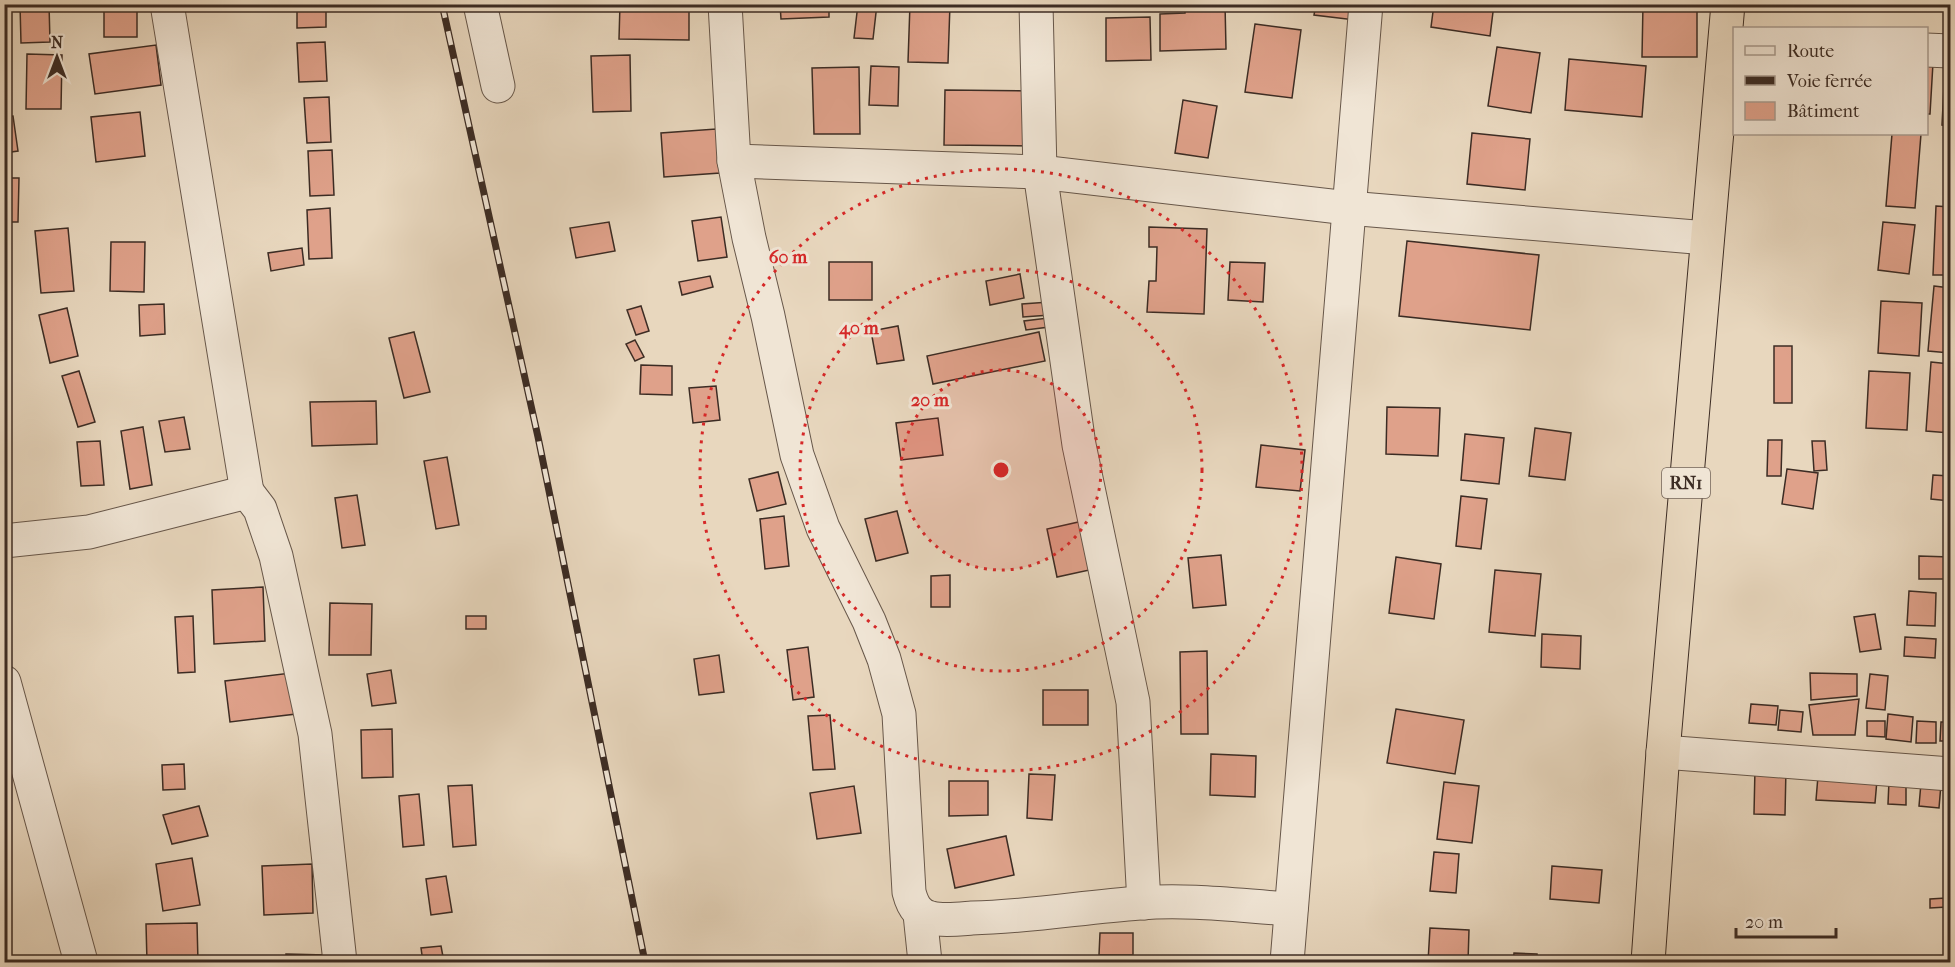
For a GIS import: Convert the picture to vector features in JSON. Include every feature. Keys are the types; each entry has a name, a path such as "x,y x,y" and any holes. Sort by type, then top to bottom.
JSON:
{"highway":[{"name":"RN1","path":"1648,963 1663,752 1707,238 1730,41 1728,4"}],"street":[{"path":"167,4 247,492 260,508 276,556 315,734 340,963"},
{"path":"480,4 498,86"},
{"path":"725,4 734,161 797,455 824,528 869,621 884,659 899,714 909,892 912,905 920,914 931,918 993,918 1144,903 1216,904 1291,909"},
{"path":"1036,4 1040,172 1079,445 1133,702 1144,903"},
{"path":"1287,963 1366,4"},
{"path":"1928,50 1950,51"},
{"path":"734,161 1040,172 1348,208 1707,238"},
{"path":"4,541 89,532 247,492"},
{"path":"4,682 81,963"},
{"path":"1663,752 1950,774"},
{"path":"920,914 925,963"}],"building":[{"path":"49,4 50,42 21,43 20,5"},
{"path":"297,4 326,4 326,27 297,28"},
{"path":"620,4 689,4 689,40 619,39"},
{"path":"780,4 829,4 829,17 781,19"},
{"path":"858,4 877,4 873,39 854,38"},
{"path":"910,4 950,4 948,63 908,62"},
{"path":"1185,4 1225,4 1226,49 1160,51 1160,14 1185,13"},
{"path":"1316,4 1357,4 1355,20 1314,15"},
{"path":"1434,4 1494,4 1490,36 1431,27"},
{"path":"1643,4 1697,4 1697,57 1642,57"},
{"path":"104,11 137,11 137,37 104,37"},
{"path":"1150,17 1151,60 1106,61 1106,18"},
{"path":"1255,24 1301,30 1292,98 1245,92"},
{"path":"325,42 327,81 299,82 297,43"},
{"path":"156,45 161,85 95,94 89,54"},
{"path":"1497,47 1540,53 1531,113 1488,106"},
{"path":"27,54 62,55 61,109 26,109"},
{"path":"630,55 631,111 593,112 591,56"},
{"path":"1569,59 1646,66 1642,117 1565,110"},
{"path":"1928,62 1933,63 1930,114 1928,114"},
{"path":"871,66 899,67 898,106 869,105"},
{"path":"859,67 860,134 814,134 812,68"},
{"path":"1945,67 1950,67 1950,126 1942,125"},
{"path":"945,90 1034,91 1033,146 944,145"},
{"path":"329,97 331,142 307,143 304,98"},
{"path":"1183,100 1217,106 1208,158 1175,153"},
{"path":"140,112 145,156 96,162 91,117"},
{"path":"13,116 18,151 4,153 4,117"},
{"path":"716,129 720,173 664,177 661,133"},
{"path":"1472,133 1530,139 1525,190 1467,184"},
{"path":"1892,135 1921,135 1915,208 1886,206"},
{"path":"332,150 334,195 310,196 308,151"},
{"path":"4,178 19,178 18,222 4,222"},
{"path":"1936,206 1950,207 1950,275 1933,275"},
{"path":"330,208 332,258 309,259 307,210"},
{"path":"721,217 727,257 698,261 692,221"},
{"path":"609,222 615,251 576,258 570,228"},
{"path":"1883,222 1915,225 1909,274 1878,270"},
{"path":"1149,227 1207,229 1204,314 1147,312 1149,281 1156,281 1157,247 1149,247"},
{"path":"68,228 74,291 41,293 35,231"},
{"path":"1407,241 1539,255 1530,330 1399,316"},
{"path":"111,242 145,242 144,292 110,291"},
{"path":"302,248 304,265 271,271 268,253"},
{"path":"829,262 872,262 872,300 829,300"},
{"path":"1230,262 1265,263 1263,302 1228,300"},
{"path":"1020,274 1024,298 990,305 986,281"},
{"path":"710,276 713,287 682,295 679,282"},
{"path":"1934,286 1950,288 1950,353 1928,351"},
{"path":"1881,301 1922,303 1919,356 1878,353"},
{"path":"1049,302 1050,315 1023,317 1022,304"},
{"path":"164,304 165,334 140,336 139,305"},
{"path":"641,306 649,331 636,335 627,310"},
{"path":"67,308 78,356 50,363 39,315"},
{"path":"1048,318 1049,327 1026,330 1024,321"},
{"path":"898,326 904,360 877,364 871,331"},
{"path":"414,332 430,392 404,398 389,338"},
{"path":"1039,332 1045,361 933,384 927,356"},
{"path":"635,340 644,357 635,361 626,344"},
{"path":"1774,346 1792,346 1792,403 1774,403"},
{"path":"1931,362 1950,364 1950,433 1926,431"},
{"path":"641,365 672,366 672,395 640,394"},
{"path":"79,371 95,422 78,427 62,376"},
{"path":"1869,371 1910,373 1907,430 1866,428"},
{"path":"716,386 720,420 693,423 689,388"},
{"path":"376,401 377,444 312,446 310,402"},
{"path":"1387,407 1440,408 1438,456 1386,454"},
{"path":"184,417 190,449 165,452 159,421"},
{"path":"938,418 943,455 901,460 896,423"},
{"path":"143,427 152,485 130,489 121,431"},
{"path":"1535,428 1571,433 1565,480 1529,476"},
{"path":"1465,434 1504,438 1499,484 1461,480"},
{"path":"1768,440 1782,440 1781,476 1767,476"},
{"path":"100,441 104,485 81,486 77,442"},
{"path":"1812,441 1825,441 1827,470 1814,471"},
{"path":"1261,445 1305,450 1300,491 1256,487"},
{"path":"447,457 459,525 436,529 424,461"},
{"path":"1787,469 1818,473 1813,509 1782,504"},
{"path":"778,472 786,504 757,511 749,479"},
{"path":"1933,475 1950,476 1950,501 1931,499"},
{"path":"357,495 365,545 342,548 335,498"},
{"path":"1461,496 1487,499 1481,549 1456,546"},
{"path":"897,511 908,553 876,561 865,519"},
{"path":"784,516 789,566 765,569 760,519"},
{"path":"1083,521 1094,569 1057,577 1047,529"},
{"path":"1221,555 1226,605 1193,608 1188,558"},
{"path":"1919,556 1950,557 1950,579 1919,579"},
{"path":"1396,557 1441,564 1434,619 1389,613"},
{"path":"1495,570 1541,574 1535,636 1489,632"},
{"path":"950,575 950,607 931,607 931,576"},
{"path":"263,587 265,641 214,644 212,590"},
{"path":"1909,591 1936,593 1935,626 1907,625"},
{"path":"330,603 372,604 371,655 329,655"},
{"path":"1875,614 1881,649 1860,652 1854,617"},
{"path":"193,616 195,672 178,673 175,617"},
{"path":"466,616 486,616 486,629 466,629"},
{"path":"1542,634 1581,636 1580,669 1541,667"},
{"path":"1905,637 1936,639 1935,658 1904,656"},
{"path":"808,647 814,697 793,700 787,650"},
{"path":"1207,651 1208,734 1181,734 1180,652"},
{"path":"719,655 724,692 699,695 694,659"},
{"path":"391,670 396,703 372,706 367,674"},
{"path":"291,673 296,714 230,722 225,681"},
{"path":"1810,673 1857,674 1857,696 1811,700"},
{"path":"1870,674 1888,676 1885,710 1866,708"},
{"path":"1043,690 1088,690 1088,725 1043,725"},
{"path":"1859,699 1855,735 1813,735 1809,705"},
{"path":"1751,704 1778,706 1776,725 1749,723"},
{"path":"1396,709 1464,720 1455,774 1387,763"},
{"path":"1780,710 1803,712 1801,732 1778,730"},
{"path":"1888,714 1913,717 1911,742 1886,739"},
{"path":"830,715 835,769 813,770 808,716"},
{"path":"1867,721 1885,721 1885,737 1867,736"},
{"path":"1917,721 1936,722 1936,743 1916,743"},
{"path":"1941,722 1950,722 1950,741 1940,741"},
{"path":"392,729 393,777 362,778 361,730"},
{"path":"1211,754 1256,756 1255,797 1210,795"},
{"path":"184,764 185,789 163,790 162,765"},
{"path":"1755,768 1786,768 1785,815 1754,814"},
{"path":"1029,774 1055,775 1052,820 1027,818"},
{"path":"1818,776 1877,780 1875,803 1816,800"},
{"path":"949,781 988,781 988,815 949,816"},
{"path":"1889,781 1906,782 1906,805 1888,804"},
{"path":"1444,782 1479,786 1472,843 1437,839"},
{"path":"1921,783 1941,784 1939,808 1919,806"},
{"path":"472,785 476,845 453,847 448,786"},
{"path":"854,786 861,833 817,839 810,793"},
{"path":"419,794 424,845 403,847 399,796"},
{"path":"199,806 208,836 172,844 163,815"},
{"path":"1006,836 1014,875 955,888 947,849"},
{"path":"1434,852 1459,854 1456,893 1430,891"},
{"path":"192,858 200,905 163,911 156,864"},
{"path":"312,864 313,913 264,915 262,866"},
{"path":"1552,866 1602,870 1599,903 1550,899"},
{"path":"446,876 452,912 431,915 426,879"},
{"path":"1946,898 1947,907 1930,908 1930,899"},
{"path":"197,923 198,962 147,962 146,924"},
{"path":"1430,928 1469,930 1468,962 1428,962"},
{"path":"1100,933 1133,933 1133,955 1099,955"},
{"path":"441,946 444,962 423,962 421,948"},
{"path":"1514,953 1537,954 1537,962 1513,962"},
{"path":"286,954 326,955 326,962 286,962"}],"railway":[{"path":"442,4 538,437 645,962"}]}
